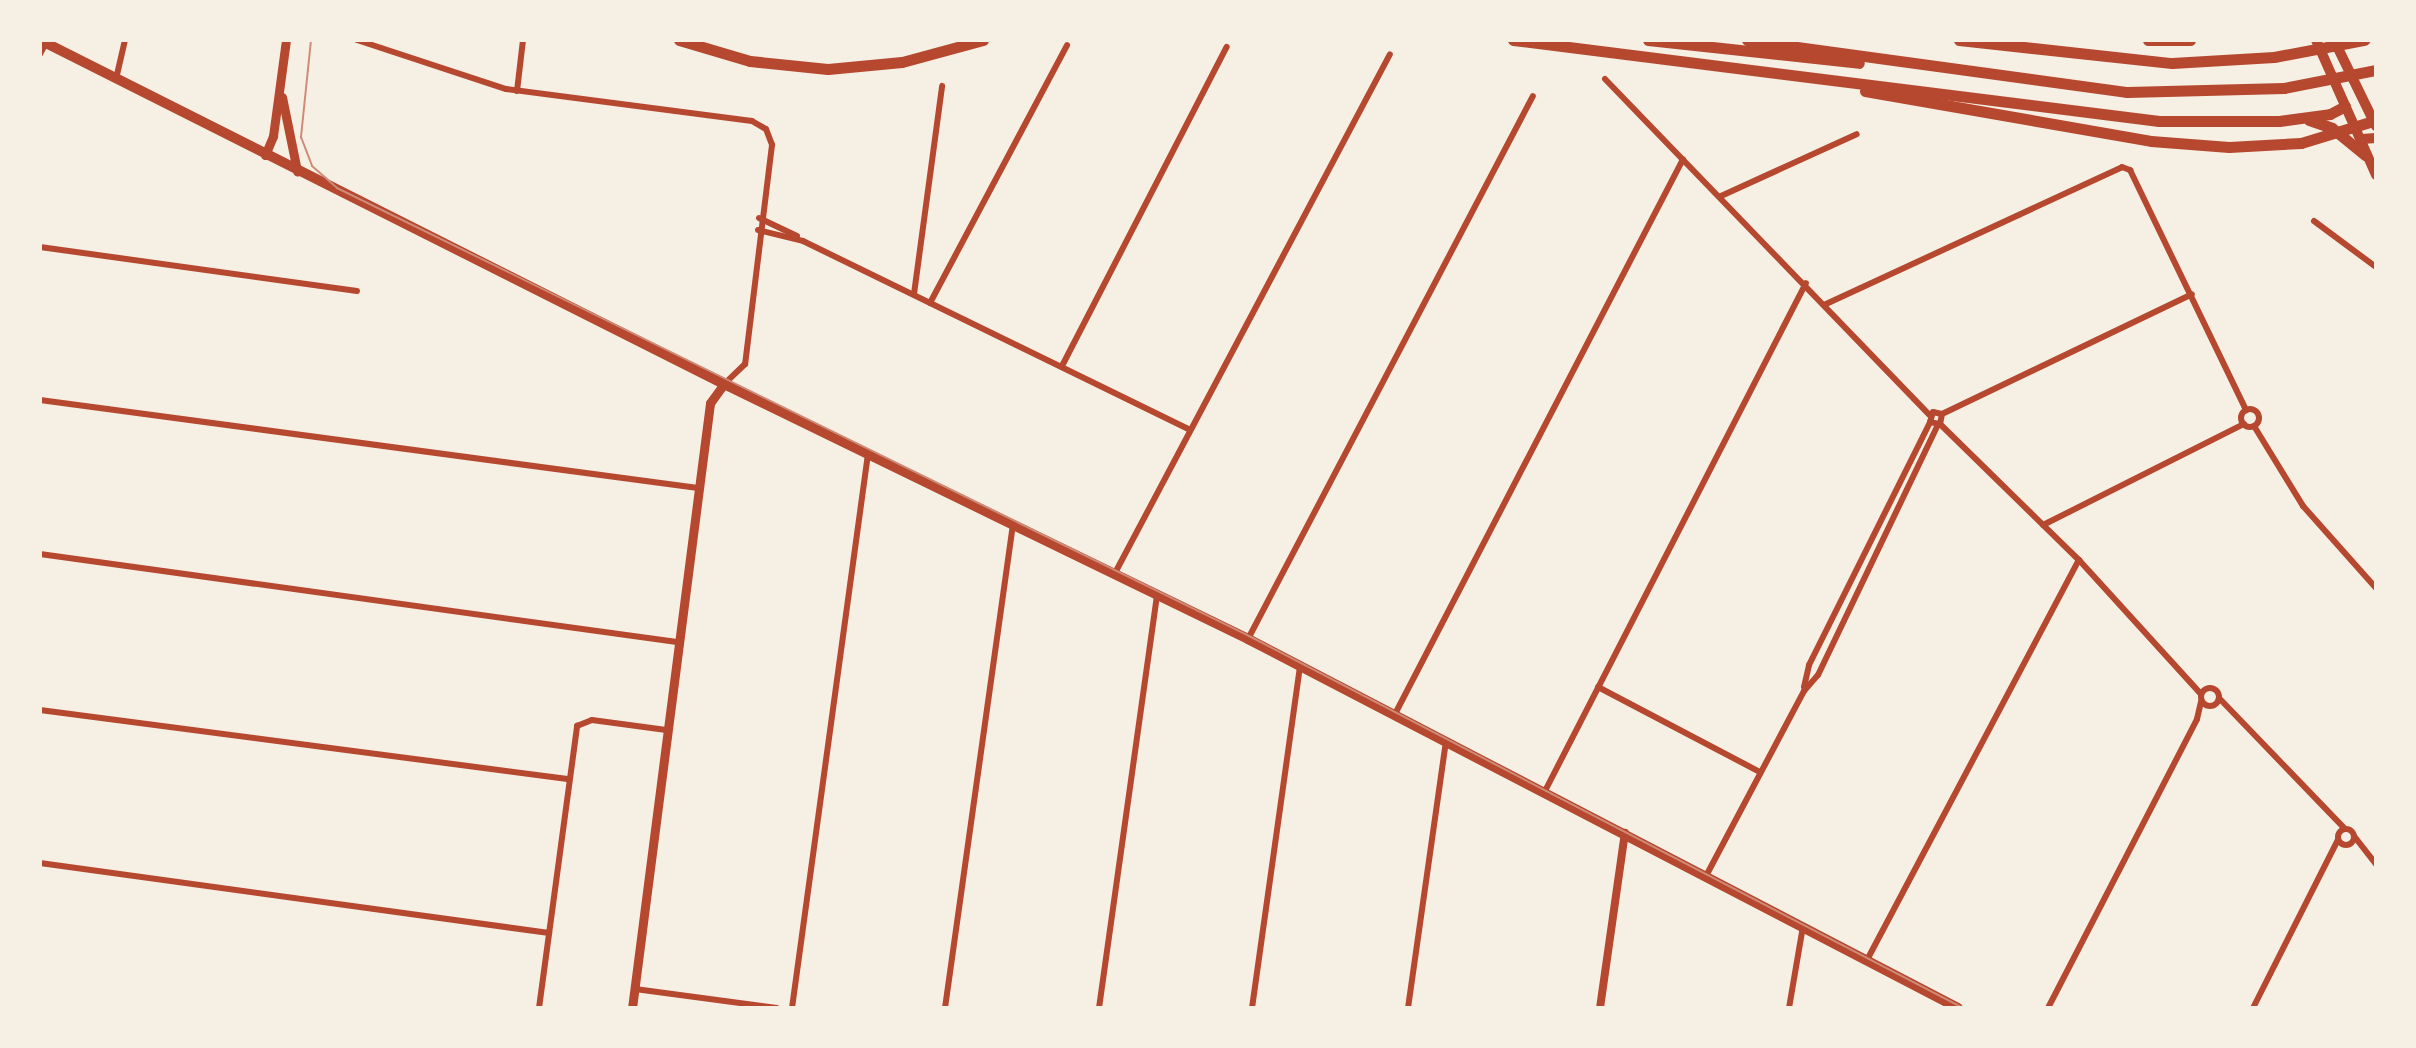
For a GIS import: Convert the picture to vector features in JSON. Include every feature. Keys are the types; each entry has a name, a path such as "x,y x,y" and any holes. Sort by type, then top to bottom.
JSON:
{"highway":[{"path":"679,40 750,61 828,69 902,62 983,40"},
{"path":"1513,40 2159,121 2301,119 2321,123 2365,155"},
{"path":"1648,40 2086,88 2218,92 2284,88 2358,76 2376,70"},
{"path":"1747,40 2086,88"},
{"path":"1959,40 2172,63 2230,62 2364,40"},
{"path":"2148,40 2190,40"},
{"path":"1710,65 2151,141 2272,147 2336,135 2376,123"},
{"path":"2301,119 2343,108"}],"main road":[{"path":"265,155 273,138 286,40"},
{"path":"2316,40 2343,108 2362,139 2365,155 2376,175"},
{"path":"2334,40 2358,76 2376,123"},
{"path":"43,41 724,384 1300,665 1958,1008"},
{"path":"2343,108 2358,76"},
{"path":"280,82 297,171"},
{"path":"2362,139 2376,138"},
{"path":"632,1008 710,403 724,384"}],"street":[{"path":"116,79 125,40"},
{"path":"357,40 378,43 517,91 752,121 768,132 772,145 759,218 745,364 724,384"},
{"path":"517,91 523,40"},
{"path":"40,54 43,41"},
{"path":"930,303 1067,45"},
{"path":"1062,366 1227,47"},
{"path":"1114,574 1390,54"},
{"path":"1605,79 1806,283 1934,422 2079,560 2194,681 2216,690 2225,709 2326,813 2354,836 2376,864"},
{"path":"914,294 942,86"},
{"path":"1248,639 1533,96"},
{"path":"1721,196 1857,134"},
{"path":"1395,714 1683,159"},
{"path":"1826,304 2122,167 2130,170 2192,294 2246,410 2244,424"},
{"path":"759,218 1190,430"},
{"path":"2314,221 2376,267"},
{"path":"758,230 803,241"},
{"path":"40,247 357,291"},
{"path":"1545,791 1806,283"},
{"path":"1804,691 1809,665 1934,422 1942,414 2192,294"},
{"path":"40,400 698,488"},
{"path":"2246,410 2258,412 2254,426"},
{"path":"1706,876 1804,691 1818,675 1873,568 1934,422 1942,414"},
{"path":"2043,525 2244,424 2254,426 2303,506 2376,588"},
{"path":"792,1008 868,454"},
{"path":"945,1008 1013,524"},
{"path":"40,554 677,642"},
{"path":"1867,960 2079,560"},
{"path":"1863,563 1873,568"},
{"path":"1099,1008 1157,595"},
{"path":"1252,1008 1300,665"},
{"path":"2194,681 2201,697 2212,706 2225,709"},
{"path":"1598,687 1760,772"},
{"path":"2048,1008 2197,719 2201,697 2207,688"},
{"path":"2197,719 2219,698"},
{"path":"40,710 567,782"},
{"path":"539,1008 574,736 584,722 666,730"},
{"path":"1408,1008 1446,739"},
{"path":"2326,813 2342,841 2367,855"},
{"path":"2253,1008 2342,841 2344,828"},
{"path":"1600,1008 1625,833"},
{"path":"2342,841 2354,836"},
{"path":"40,863 549,933"},
{"path":"1789,1008 1803,926"},
{"path":"635,989 777,1008"}],"tram line":[{"path":"311,40 301,137 312,166 337,188 1249,636 1963,1008"}]}
